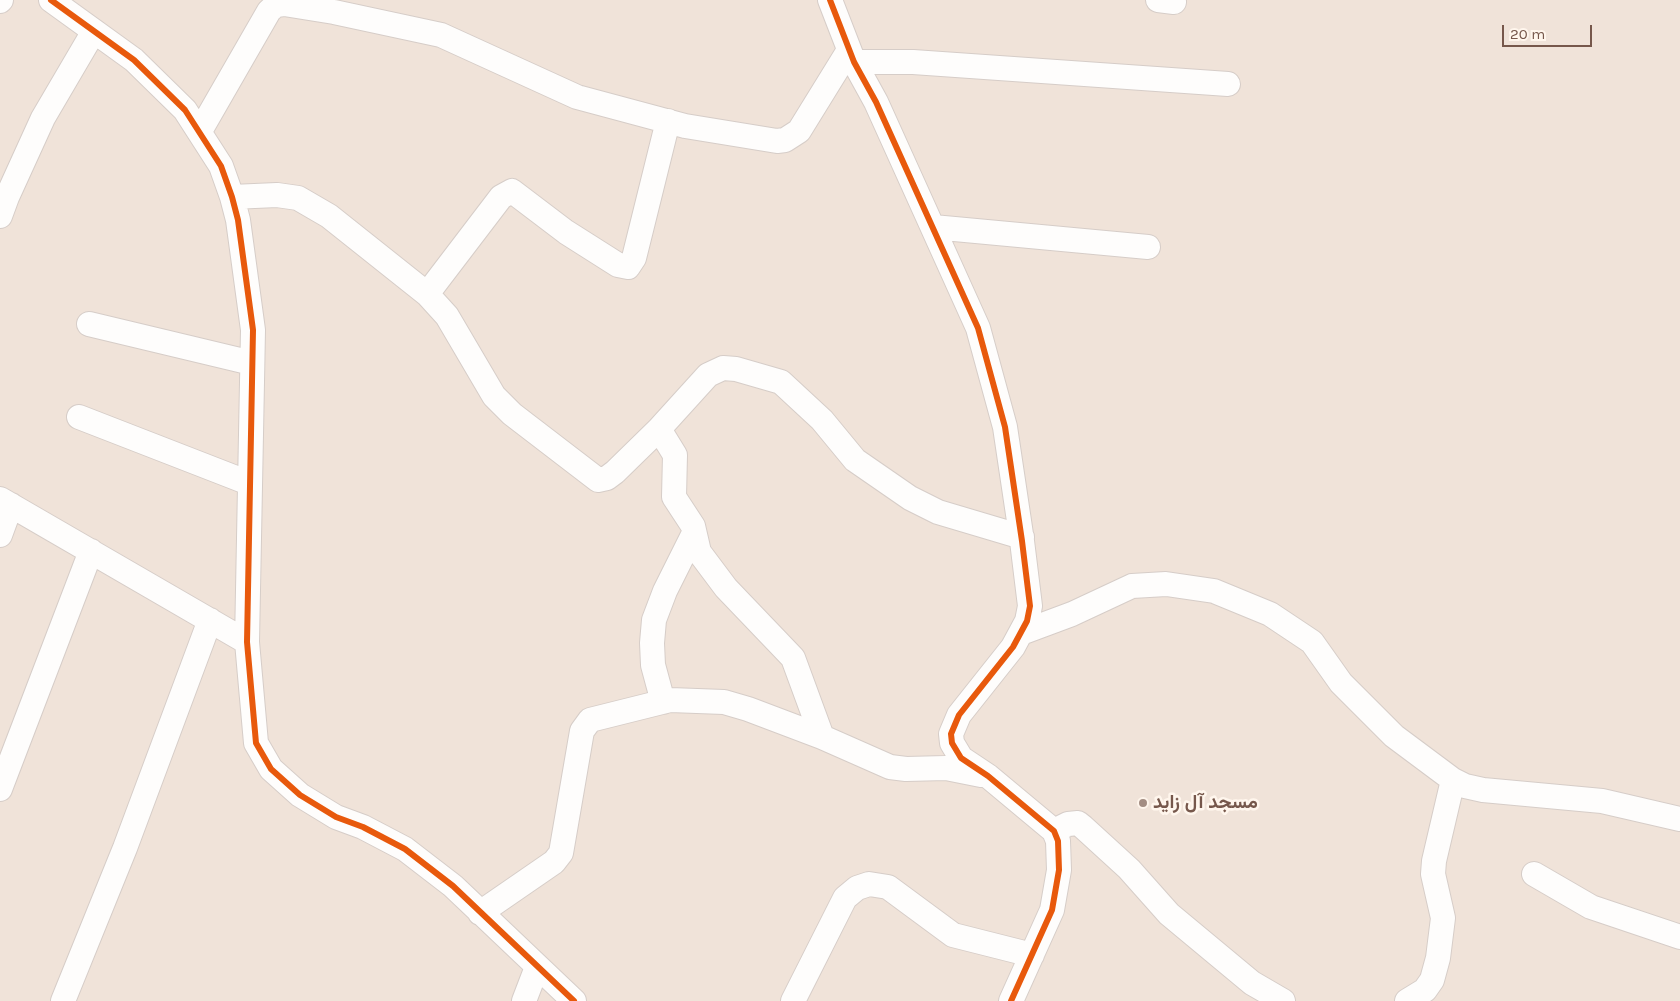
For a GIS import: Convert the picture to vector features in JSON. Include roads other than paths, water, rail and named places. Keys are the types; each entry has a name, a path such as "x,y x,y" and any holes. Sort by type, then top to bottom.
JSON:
{"street":[{"path":"51,0 134,60 185,110 221,166 232,197 238,220 253,330 247,642 256,743 271,769 300,795 336,817 363,827 405,848 453,886 574,1001"},
{"path":"830,0 852,56 876,102 934,227 978,328 1005,427 1022,537 1030,606 1021,633 959,715 951,734 956,752 1054,830 1060,854 1052,910 1011,1001"},
{"path":"200,131 269,11 276,5 284,4 441,35 577,97 685,126 777,141 784,140 799,131 852,56"},
{"path":"0,216 6,197 43,118 94,31"},
{"path":"852,56 1228,84"},
{"path":"427,294 501,197 512,191 566,232 618,265 628,267 634,258 668,121"},
{"path":"232,197 277,195 298,198 329,216 427,294 447,316 494,396 533,432 598,480 607,478 659,429 715,370 736,369 773,378 781,382 822,420 855,460 910,498 938,512 1022,537"},
{"path":"934,227 1148,247"},
{"path":"89,324 252,363"},
{"path":"79,417 249,483"},
{"path":"659,429 675,455 674,498 693,526 699,552 726,588 793,658 822,737"},
{"path":"0,535 6,502 247,642"},
{"path":"663,702 653,665 652,642 654,620 665,591 694,533"},
{"path":"0,789 91,551"},
{"path":"1021,633 1072,614 1132,586 1166,584 1214,591 1270,614 1312,642 1341,683 1394,736 1453,780 1465,786 1483,790 1602,801 1680,819"},
{"path":"64,1001 125,848 210,620"},
{"path":"480,913 554,862 561,853 582,731 590,720 663,702 703,700 724,702 822,737 890,767 906,769 946,768 988,776"},
{"path":"1407,1001 1424,990 1432,980 1438,958 1443,918 1433,874 1434,860 1453,780"},
{"path":"1054,830 1068,824 1078,824 1083,827 1128,869 1169,914 1256,994 1283,1001"},
{"path":"1534,874 1591,906 1680,937"},
{"path":"793,1001 845,898 857,888 870,884 888,887 953,935 1032,955"},
{"path":"524,1001 537,967"}],"place":[{"name":"مسجد آل زايد","path":"1143,803"}]}
